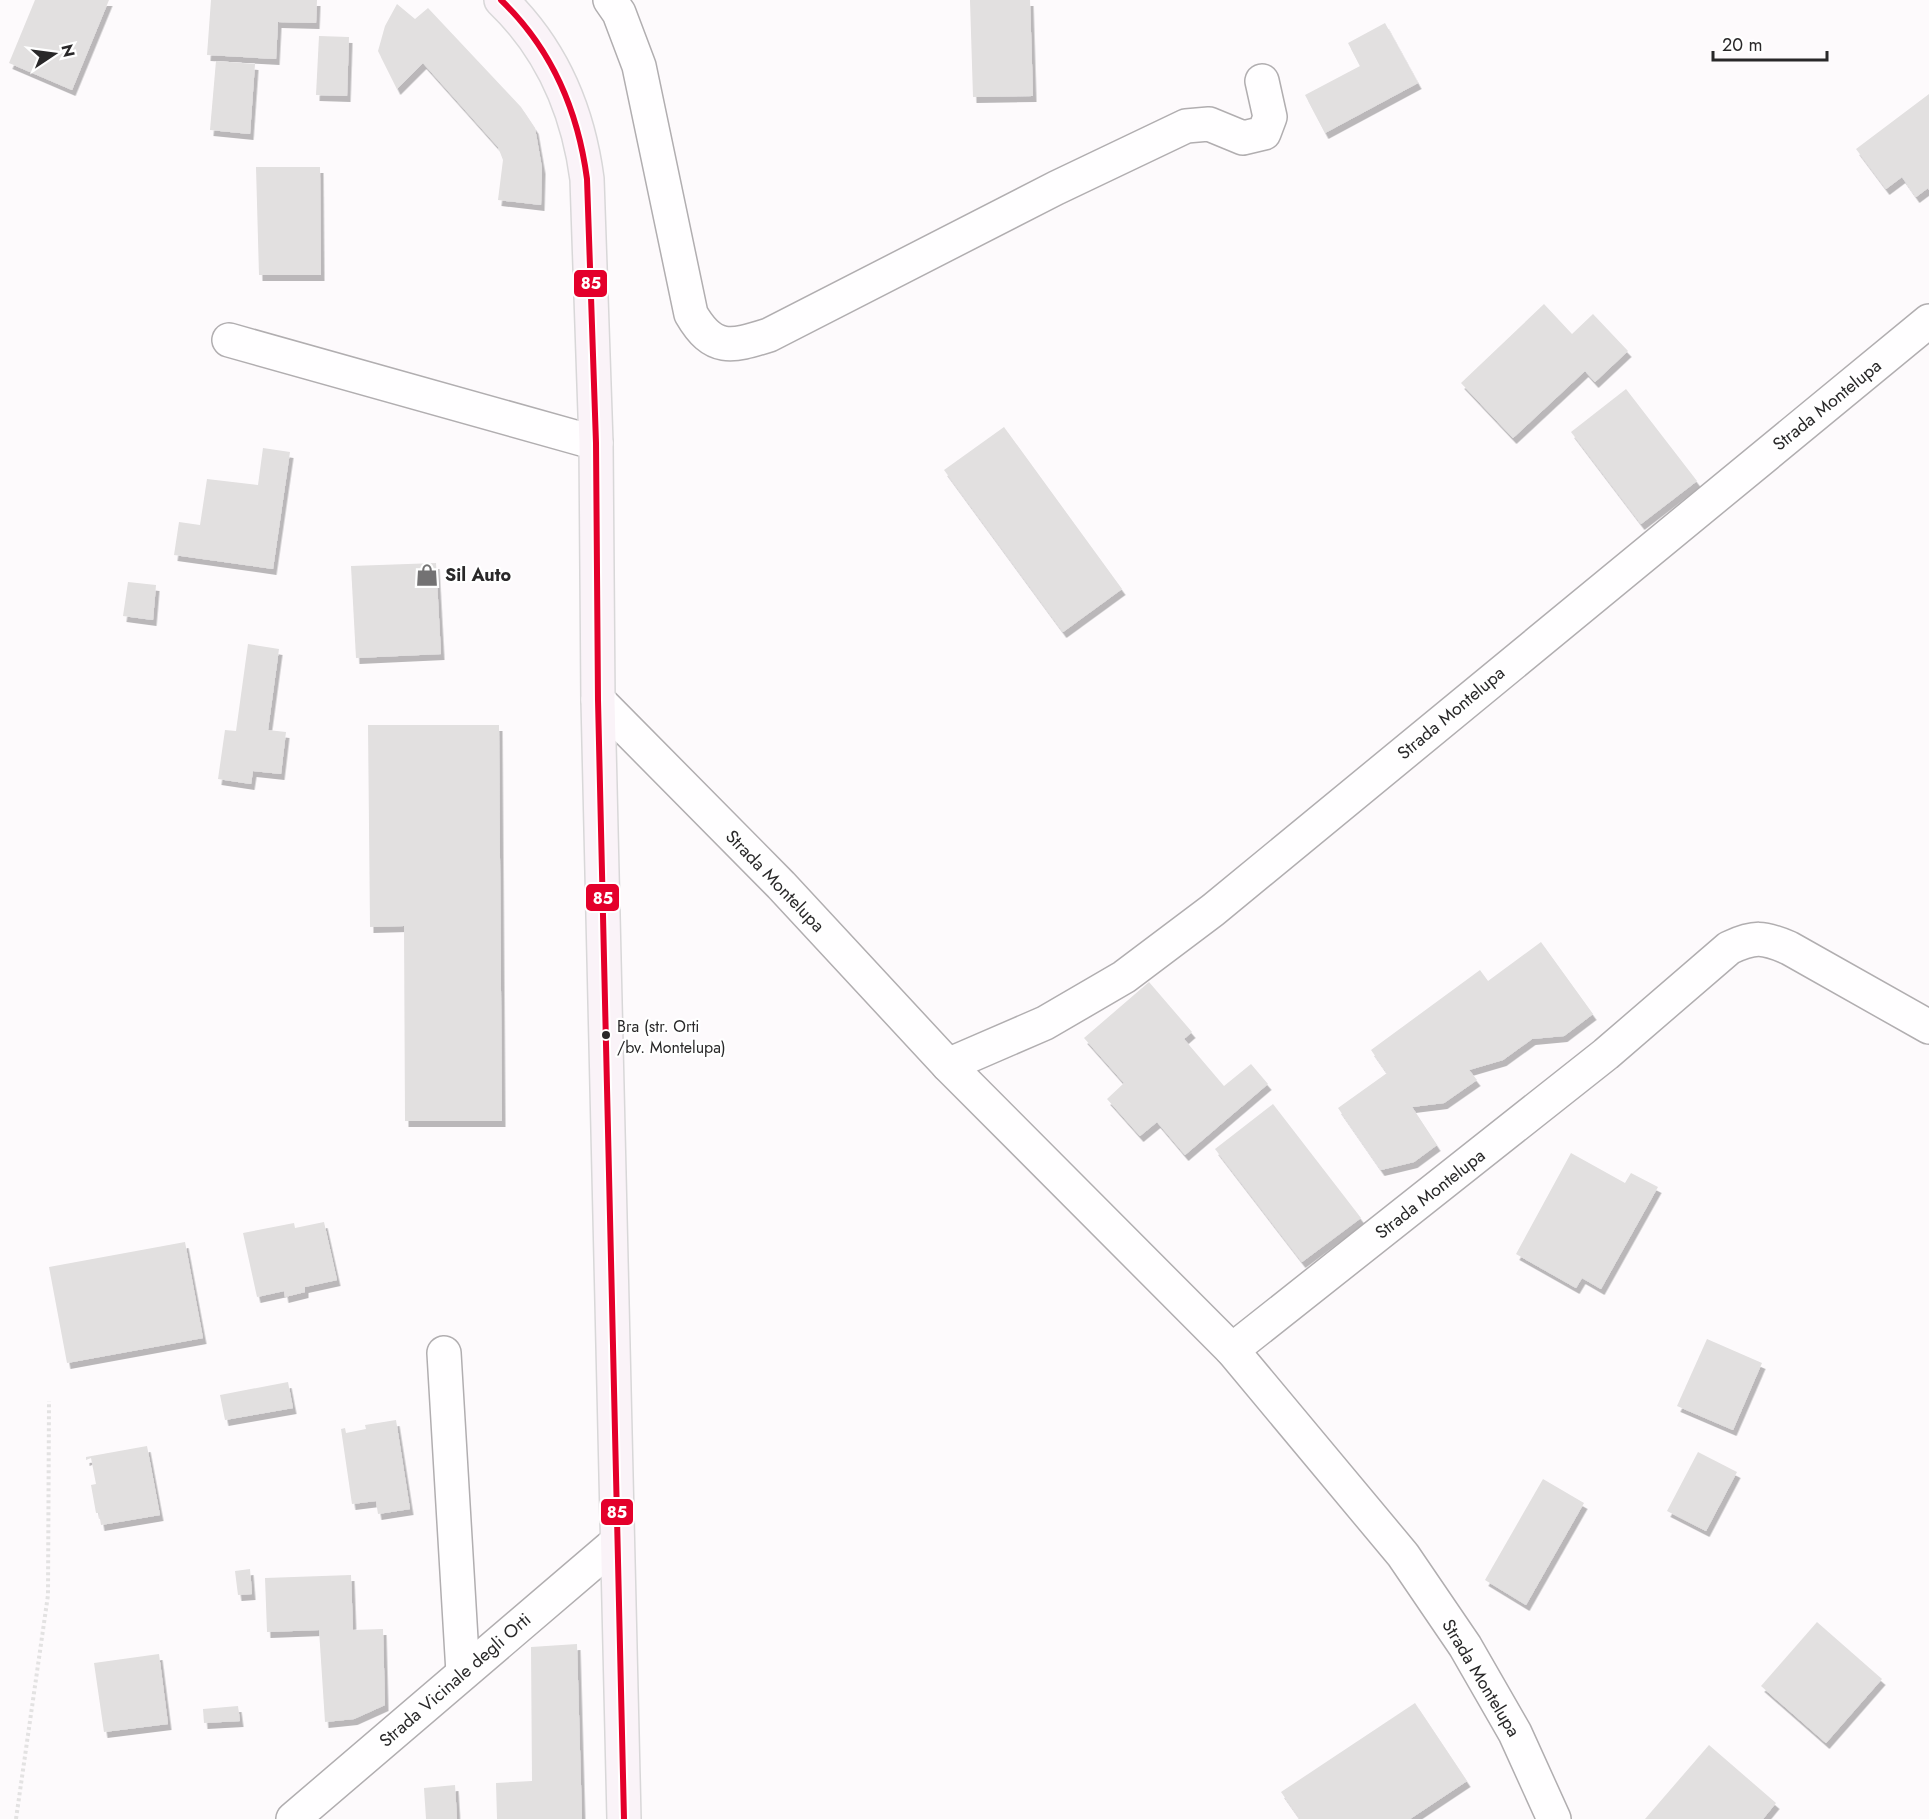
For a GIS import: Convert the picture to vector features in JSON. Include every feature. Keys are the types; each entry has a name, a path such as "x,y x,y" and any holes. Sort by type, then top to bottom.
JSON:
{"main road":[{"path":"504,1 530,32 547,58 567,97 582,143 587,179 596,443 598,700 624,1819"}],"street":[{"path":"610,0 619,13 639,66 691,314 702,334 722,343 741,344 769,335 1056,188 1186,126 1209,124 1243,138 1264,133 1270,117 1262,81"},
{"name":"Strada Montelupa","path":"948,1065 1045,1023 1095,994 1124,977 1213,910 1929,321"},
{"path":"229,340 596,443"},
{"name":"Strada Montelupa","path":"598,700 781,885 948,1065 1232,1350 1409,1564 1465,1646 1515,1732 1554,1819"},
{"name":"Strada Montelupa","path":"1232,1350 1606,1054 1728,948 1748,939 1766,938 1789,948 1929,1027"},
{"path":"444,1353 463,1673"},
{"name":"Strada Vicinale degli Orti","path":"293,1819 617,1542"}],"path":[{"path":"16,1819 48,1595 49,1401"}],"building":[{"path":"35,0 109,0 72,90 9,63"},
{"path":"211,0 317,0 316,23 278,22 276,59 207,55"},
{"path":"970,0 1030,0 1033,96 973,97"},
{"path":"397,4 415,19 428,8 521,107 535,128 542,168 541,205 498,200 503,160 498,147 423,63 397,89 378,51 385,26"},
{"path":"1385,23 1418,83 1325,133 1305,95 1360,66 1348,43"},
{"path":"319,36 349,37 347,96 316,95"},
{"path":"216,61 255,64 250,134 210,130"},
{"path":"1929,94 1929,190 1928,188 1916,197 1902,177 1886,189 1856,149"},
{"path":"256,167 320,167 321,275 259,275"},
{"path":"1544,304 1572,334 1593,314 1628,351 1595,382 1585,371 1513,438 1461,383"},
{"path":"1626,389 1697,481 1641,524 1571,432"},
{"path":"1004,427 1122,589 1063,632 944,470"},
{"path":"263,448 290,452 273,569 174,555 179,522 200,525 207,479 258,485"},
{"path":"436,563 441,654 356,658 351,566"},
{"path":"128,582 156,585 153,620 123,616"},
{"path":"248,644 279,649 268,730 286,732 281,774 253,771 251,784 218,779 225,730 236,731"},
{"path":"368,725 499,725 502,1121 405,1121 404,926 370,927"},
{"path":"1541,942 1593,1014 1564,1036 1532,1039 1503,1060 1469,1070 1477,1080 1444,1103 1412,1107 1437,1145 1414,1162 1381,1170 1338,1108 1387,1073 1371,1050 1480,970 1488,981"},
{"path":"1149,982 1192,1032 1184,1039 1224,1086 1251,1064 1268,1084 1185,1155 1157,1122 1140,1136 1107,1099 1124,1083 1084,1038"},
{"path":"1273,1104 1361,1218 1302,1262 1215,1149"},
{"path":"1571,1153 1625,1183 1631,1173 1658,1187 1601,1289 1582,1278 1576,1288 1516,1254"},
{"path":"324,1222 337,1280 305,1287 305,1292 285,1297 284,1291 257,1297 243,1233 294,1223 295,1228"},
{"path":"185,1242 203,1338 67,1363 49,1267"},
{"path":"1707,1339 1762,1363 1733,1430 1677,1406"},
{"path":"288,1382 293,1408 225,1420 220,1395"},
{"path":"396,1420 410,1509 378,1514 376,1501 352,1504 341,1429 345,1428 346,1433 366,1429 365,1425"},
{"path":"147,1446 160,1515 101,1525 99,1513 96,1513 91,1485 96,1484 91,1458 86,1460 86,1457"},
{"path":"1698,1452 1737,1472 1706,1531 1667,1511"},
{"path":"1543,1479 1584,1503 1526,1605 1485,1580"},
{"path":"250,1569 252,1594 238,1595 235,1571"},
{"path":"351,1575 353,1630 383,1629 385,1705 354,1719 325,1722 319,1630 267,1632 265,1578"},
{"path":"1817,1622 1882,1679 1826,1743 1761,1686"},
{"path":"577,1644 582,1819 497,1819 496,1783 532,1781 531,1647"},
{"path":"159,1654 168,1724 104,1732 94,1663"},
{"path":"1415,1703 1467,1781 1410,1819 1300,1819 1281,1792"},
{"path":"238,1706 240,1721 204,1723 203,1709"},
{"path":"1709,1745 1776,1803 1763,1819 1645,1819"},
{"path":"455,1785 457,1819 426,1819 424,1788"}],"transit line":[{"name":"85","path":"501,0 534,39 559,82 577,129 587,179 596,443 598,700 624,1819"}],"place":[{"name":"Sil Auto","path":"427,575"},
{"name":"Bra (str. Orti /bv. Montelupa)","path":"606,1035"}]}
